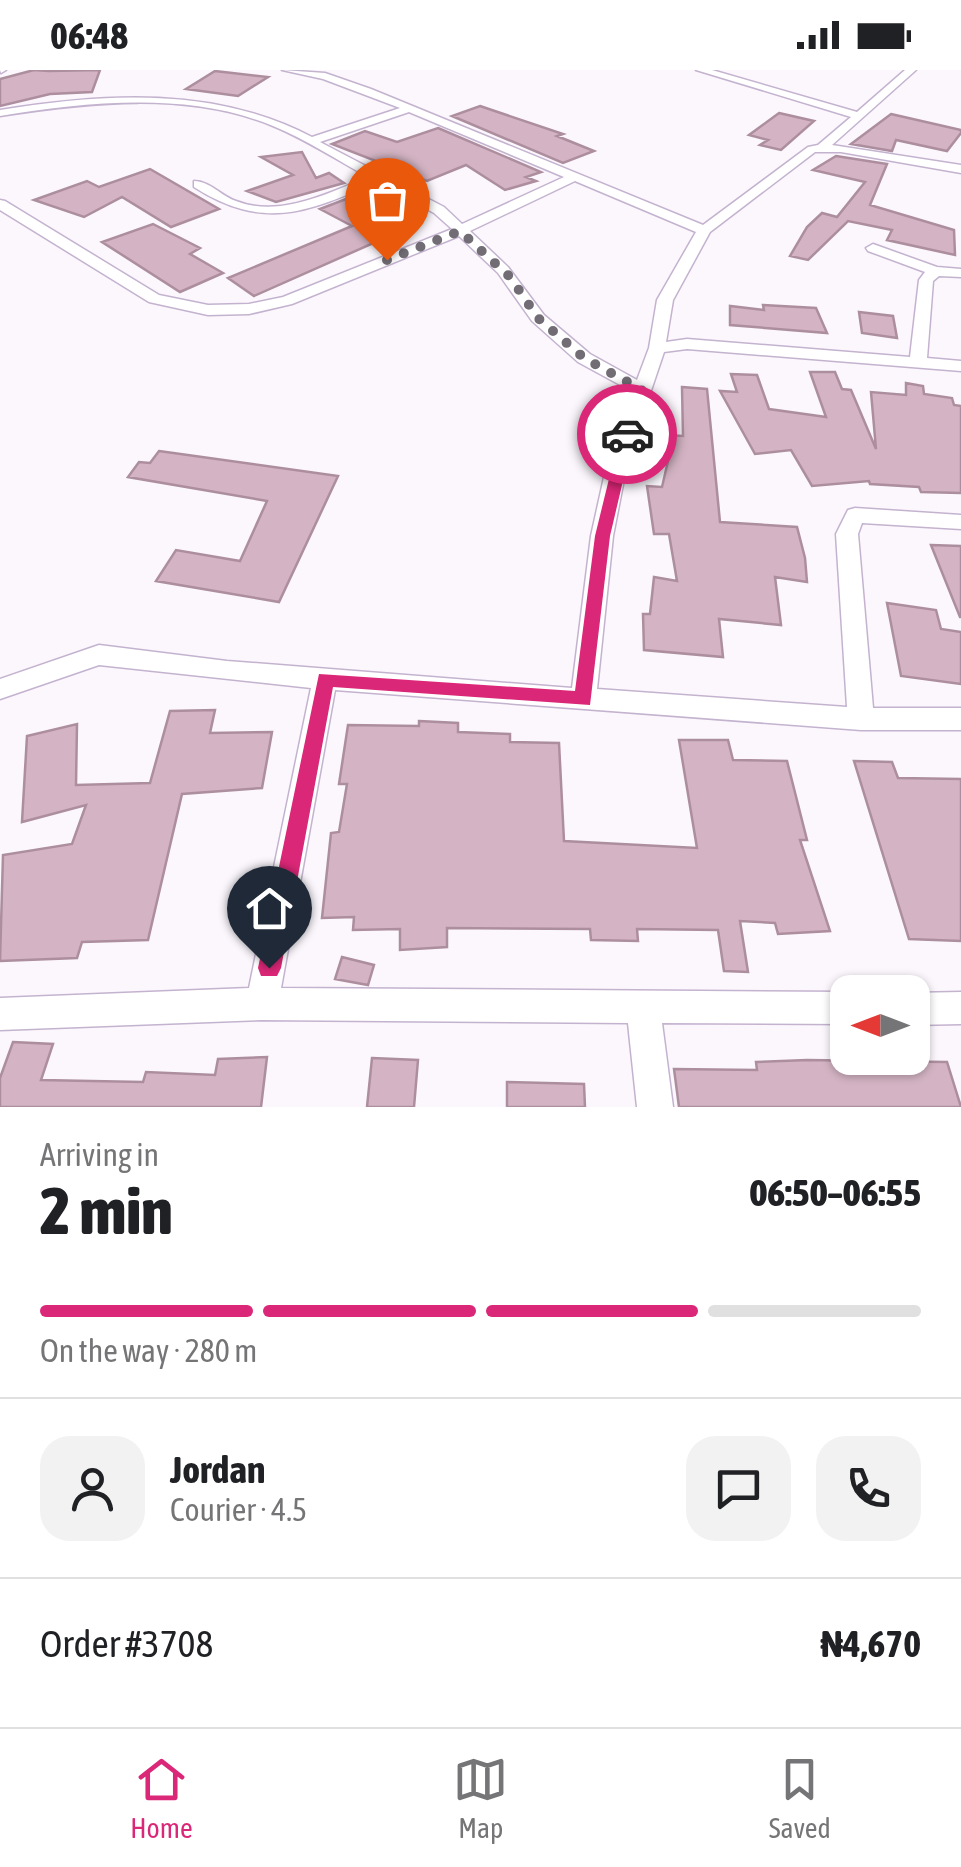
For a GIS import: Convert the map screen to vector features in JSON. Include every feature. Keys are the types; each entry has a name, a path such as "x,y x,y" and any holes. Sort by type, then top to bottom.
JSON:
{"street":[{"path":"290,70 325,76 704,230"},
{"path":"701,70 714,77 778,83 857,115"},
{"path":"584,700 602,536 618,459 657,348 665,300 704,230 804,153 823,147 911,70"},
{"path":"0,113 75,101 206,104 276,123 439,210 510,277 538,318 584,358 642,390"},
{"path":"312,141 409,109"},
{"path":"823,147 961,169"},
{"path":"198,184 239,207 272,209 307,204 380,176"},
{"path":"0,204 154,300 208,310 286,301 460,231 574,177"},
{"path":"873,248 936,271 961,274"},
{"path":"918,362 926,280 936,271"},
{"path":"657,348 688,344 961,366"},
{"path":"861,718 847,534 856,515 961,522"},
{"path":"0,688 98,656 584,700 861,718 961,718"},
{"path":"262,1004 326,679"},
{"path":"0,1014 262,1004 830,1008"},
{"path":"642,1006 655,1107"},
{"path":"930,1008 961,1008"}],"building":[{"path":"34,70 100,70 92,92 50,94 0,106 0,79"},
{"path":"215,71 268,77 238,96 186,89"},
{"path":"480,106 563,134 557,136 594,151 563,163 452,116"},
{"path":"779,113 814,121 781,150 760,145 768,140 749,135"},
{"path":"891,114 961,133 947,151 896,140 892,151 851,144"},
{"path":"438,128 541,172 526,177 536,181 505,190 466,165 427,181 332,144 365,131 397,142"},
{"path":"302,152 316,178 329,173 344,183 276,202 247,191 293,175 261,157"},
{"path":"836,156 887,164 870,205 954,230 955,255 887,240 892,230 848,221 808,260 790,256 807,227 822,213 837,217 865,182 813,170"},
{"path":"150,169 219,209 171,227 122,197 84,217 34,200 87,181 99,187"},
{"path":"359,194 414,225 254,296 228,278 352,226 320,209"},
{"path":"153,224 200,248 190,254 223,273 180,292 102,242"},
{"path":"763,305 816,308 827,333 730,325 730,306 764,310"},
{"path":"859,312 893,316 897,338 862,333"},
{"path":"810,372 835,372 842,389 851,390 876,449 871,392 906,395 906,383 923,386 924,394 952,398 954,405 961,406 961,493 921,492 919,487 869,481 812,486 791,450 755,454 720,391 737,392 731,374 757,375 769,409 826,417"},
{"path":"682,387 707,389 720,522 797,527 805,558 807,582 775,577 781,625 719,619 723,657 644,650 643,614 650,614 654,577 677,581 669,534 654,534 647,486 662,487 668,461 667,435 683,436"},
{"path":"159,451 338,476 279,602 156,581 176,550 240,561 267,501 128,477 139,462 150,463"},
{"path":"931,545 961,546 961,617 960,617"},
{"path":"887,603 936,610 941,629 961,632 961,684 901,676"},
{"path":"215,710 210,733 272,732 262,788 182,794 148,940 82,942 77,958 0,961 3,855 72,844 86,805 22,822 27,736 77,724 76,785 150,783 170,711"},
{"path":"419,721 458,723 458,732 510,734 510,742 559,743 564,841 697,848 679,740 728,740 733,760 787,761 807,840 800,840 830,931 778,934 775,923 740,921 748,972 724,971 718,930 637,929 638,941 591,940 590,929 447,928 447,947 400,950 400,929 353,930 354,917 322,918 331,833 339,832 347,784 339,784 348,725 419,726"},
{"path":"854,761 892,762 898,778 961,779 961,941 909,939"},
{"path":"342,957 374,965 368,985 335,979"},
{"path":"13,1042 53,1044 41,1080 143,1082 146,1072 215,1075 218,1059 267,1057 261,1107 0,1107 0,1078"},
{"path":"372,1058 418,1060 414,1107 367,1107"},
{"path":"830,1060 830,1075 930,1075 930,1062 947,1062 961,1107 679,1107 674,1069 757,1070 756,1062"},
{"path":"507,1082 584,1084 585,1107 507,1107"}],"way so far":[{"path":"387,260 460,231 510,277 538,318 584,358 642,390 627,434"}],"route":[{"path":"269,968 326,679 584,700 602,536 627,434"}]}
